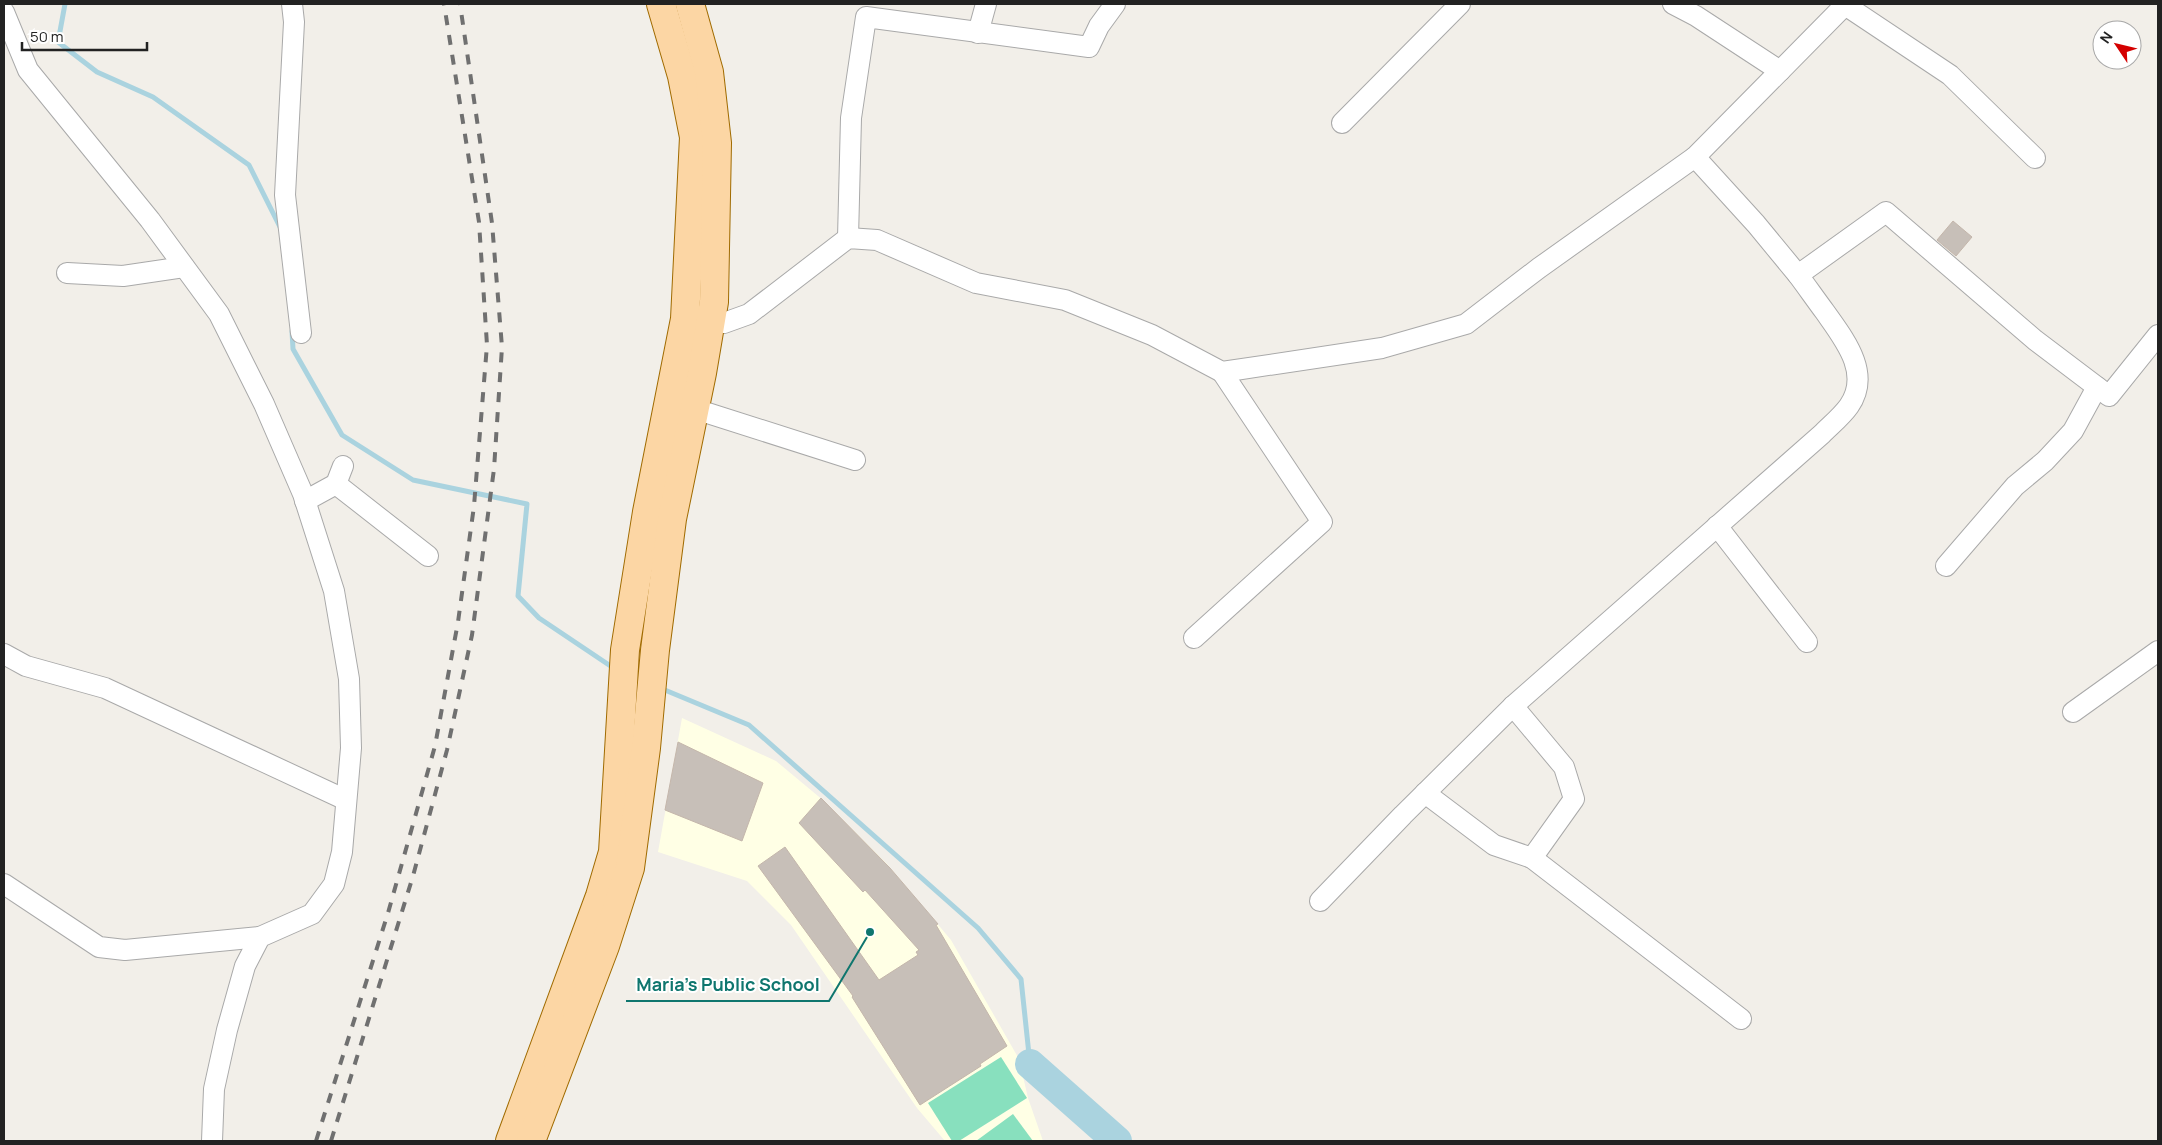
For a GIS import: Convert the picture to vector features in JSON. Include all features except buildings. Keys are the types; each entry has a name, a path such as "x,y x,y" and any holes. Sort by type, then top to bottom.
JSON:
{"main road":[{"path":"531,1141 606,946 630,868 646,748 655,650 672,519 695,409 698,321 694,137 682,76 661,4"},
{"path":"510,1141 609,869 616,831 619,740 625,650 647,512 698,321 714,302 717,143 709,72 690,4"}],"street":[{"path":"292,4 294,22 285,195 302,334"},
{"path":"978,33 986,4"},
{"path":"848,238 851,118 866,17 1089,47 1099,26 1115,4"},
{"path":"1342,123 1460,4"},
{"path":"1673,4 1696,16 1780,71"},
{"path":"1222,372 1382,348 1466,324 1539,268 1696,157 1846,4 1950,75 2035,158"},
{"path":"4,12 28,70 150,220 219,314 264,404 305,501 334,592 349,679 351,748 342,852 334,884 312,914 260,937 125,950 99,947 4,884"},
{"path":"1320,901 1513,706 1822,434 1849,406 1857,388 1858,372 1853,354 1845,339 1798,275 1756,224 1696,157"},
{"path":"1798,275 1886,212 2035,340 2109,396 2158,335"},
{"path":"698,321 724,323 748,314 848,238 877,240 976,283 1065,300 1152,335 1222,372 1322,522 1194,638"},
{"path":"67,273 122,276 184,267"},
{"path":"1946,566 2015,486 2045,461 2073,431 2097,387"},
{"path":"695,409 855,460"},
{"path":"305,501 340,475 428,556"},
{"path":"1717,526 1808,642"},
{"path":"2073,712 2158,651"},
{"path":"4,654 26,666 105,688 346,800"},
{"path":"1513,706 1564,767 1574,799 1532,858"},
{"path":"1425,793 1494,845 1532,858 1741,1019"},
{"path":"212,1141 214,1089 227,1030 245,966 260,937"}],"shaded area":[{"path":"682,718 776,761 824,801 887,864 951,940 1019,1059 1028,1098 1043,1141 945,1141 917,1108 791,925 747,881 658,852"}],"green space":[{"path":"1001,1057 1027,1098 959,1141 952,1141 928,1103"},
{"path":"1013,1114 1033,1141 976,1141"}],"waterway":[{"path":"65,4 58,42 97,72 153,97 249,165 281,229"},
{"path":"292,331 293,349 342,435 413,480 527,504 518,596 539,618 615,669"},
{"path":"660,688 749,725 978,928 1021,979 1030,1064"},
{"path":"1030,1064 1117,1141"}],"railway":[{"path":"316,1141 388,913 435,746 458,622 474,506 487,345 479,222 444,4"},
{"path":"331,1141 413,876 447,750 472,635 494,469 502,347 492,223 460,4"}],"place":[{"name":"Maria's Public School","path":"870,932"}]}
